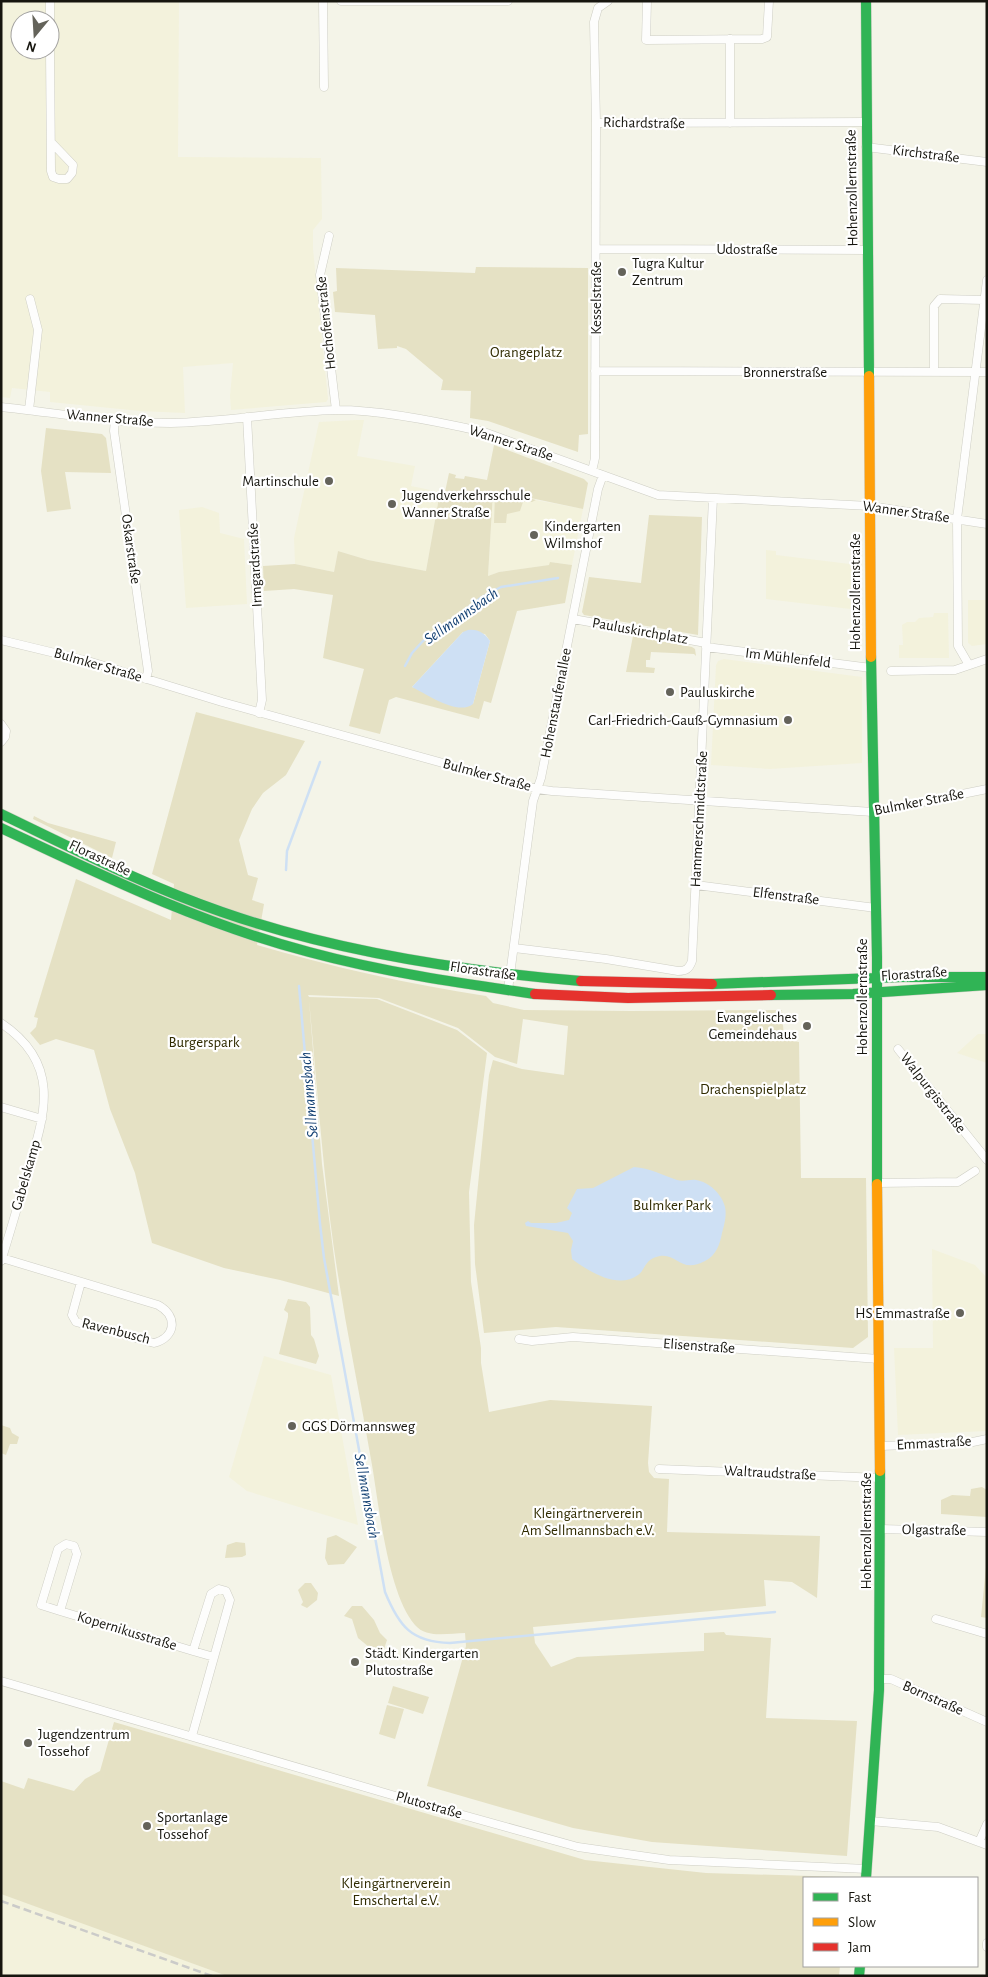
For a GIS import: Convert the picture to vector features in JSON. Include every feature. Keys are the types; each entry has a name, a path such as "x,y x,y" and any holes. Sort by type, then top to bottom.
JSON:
{"main road":[{"name":"Hohenzollernstraße","path":"866,1 871,668 876,908 881,1478 879,1679 866,1873"},
{"name":"Florastraße","path":"1,814 136,878 175,894 254,923 375,954 510,974 599,983 690,985 876,978 987,977"},
{"name":"Florastraße","path":"1,828 170,906 251,935 308,952 425,978 508,990 585,997 628,998 760,997 987,985"}],"street":[{"path":"323,1 324,87"},
{"path":"341,1 508,1"},
{"name":"Richardstraße","path":"608,1 598,8 594,22 596,123 866,122"},
{"path":"647,1 646,40 767,37 769,1"},
{"path":"730,39 730,123"},
{"path":"50,60 51,171 53,177 67,179 72,173 73,165 51,142"},
{"name":"Kesselstraße","path":"592,472 595,458 596,123"},
{"name":"Kirchstraße","path":"866,147 987,162"},
{"name":"Hochofenstraße","path":"329,236 320,275 336,410"},
{"name":"Udostraße","path":"596,249 868,250"},
{"path":"969,665 958,646 956,519 987,280"},
{"path":"934,372 934,306 936,302 940,299 984,300"},
{"path":"29,410 38,330 30,300"},
{"name":"Bronnerstraße","path":"595,371 987,372"},
{"name":"Wanner Straße","path":"1,407 115,419 172,422 336,410 367,412 459,426 509,441 658,494 870,506 987,524"},
{"name":"Irmgardstraße","path":"247,417 262,700 259,713"},
{"name":"Oskarstraße","path":"115,419 116,440 148,671 146,679"},
{"name":"Hohenstaufenallee","path":"508,990 533,801 573,619 598,488 603,476"},
{"name":"Hammerschmidtstraße","path":"692,961 713,498"},
{"name":"Pauluskirchplatz","path":"573,619 706,645"},
{"name":"Bulmker Straße","path":"1,640 88,661 259,713 537,788 699,802 873,812 987,788"},
{"name":"Im Mühlenfeld","path":"706,645 871,668"},
{"path":"891,671 955,670 987,659"},
{"path":"1,724 5,728 6,734 1,742"},
{"name":"Elfenstraße","path":"696,885 876,908"},
{"name":"Florastraße","path":"514,948 606,959 678,971 687,970 692,961"},
{"name":"Gabelskamp","path":"1,1024 22,1040 29,1048 43,1079 44,1091 42,1119 2,1260"},
{"name":"Walpurgisstraße","path":"898,1049 987,1160"},
{"name":"Gabelskamp","path":"1,1106 42,1119"},
{"path":"877,1183 954,1182 963,1180 975,1171"},
{"name":"Gabelskamp","path":"1,1229 10,1231"},
{"name":"Ravenbusch","path":"2,1260 81,1282 158,1305 167,1310 171,1316 170,1334 163,1340 154,1343 76,1322 72,1315 81,1282"},
{"name":"Elisenstraße","path":"519,1339 532,1341 573,1337 879,1358"},
{"name":"Emmastraße","path":"880,1446 968,1443 987,1439"},
{"name":"Waltraudstraße","path":"659,1469 881,1478"},
{"name":"Olgastraße","path":"881,1529 987,1532"},
{"name":"Kopernikusstraße","path":"60,1611 77,1554 74,1546 66,1544 58,1549 41,1605 60,1611 214,1657"},
{"name":"Kopernikusstraße","path":"192,1736 230,1600 226,1591 219,1589 211,1594 194,1651"},
{"path":"936,1619 987,1634"},
{"name":"Bornstraße","path":"879,1679 891,1679 985,1719"},
{"name":"Plutostraße","path":"1,1681 578,1847 668,1860 866,1873"},
{"path":"870,1822 938,1827 983,1844 987,1824"}],"shaded area":[{"path":"1,1 179,1 178,157 321,158 322,219 313,230 313,249 328,399 326,402 231,410 230,396 233,363 183,367 185,413 140,411 50,402 50,392 12,388 10,398 1,397"},
{"path":"364,420 357,456 415,466 411,486 440,492 426,571 368,560 338,551 334,572 295,564 294,538 319,422"},
{"name":"Kindergarten Wilmshof","path":"493,492 583,509 572,565 550,562 550,565 499,572 488,576"},
{"path":"202,507 219,513 220,533 244,539 247,604 186,608 179,510"},
{"path":"766,550 776,551 776,555 858,565 859,610 766,599"},
{"path":"968,600 987,600 987,644 972,646 968,643"},
{"path":"934,613 948,613 949,658 899,658 899,645 903,645 902,625 907,622 915,622 919,618 933,617"},
{"name":"Carl-Friedrich-Gauß-Gymnasium","path":"724,659 862,677 862,763 770,769 711,765 716,665 718,661"},
{"path":"978,1034 987,1034 987,1063 957,1053"},
{"name":"HS Emmastraße","path":"932,1249 975,1265 987,1278 987,1431 898,1435 894,1348 933,1348"},
{"name":"GGS Dörmannsweg","path":"264,1356 331,1375 358,1525 247,1491 229,1477"},
{"path":"1,1894 56,1913 227,1976 1,1976"}],"green space":[{"name":"Orangeplatz","path":"476,267 588,268 588,434 579,435 578,452 488,421 470,418 471,391 441,390 443,380 406,349 397,346 397,348 378,349 375,315 335,312 333,292 337,291 336,268 475,273"},
{"path":"46,428 102,434 106,438 111,473 65,472 71,509 47,512 41,471"},
{"path":"494,445 584,479 588,483 583,509 521,496 536,500 523,502 520,511 507,514 506,523 494,523 495,494 518,496 493,492 488,576 499,572 549,565 550,562 572,565 565,603 517,611 491,703 484,701 479,719 396,697 389,700 380,734 349,726 364,669 323,658 333,595 294,589 264,591 263,566 295,564 334,572 338,551 368,560 426,571 440,492 445,492 449,473 456,475 455,478 464,479 465,476 487,480","holes":["463,632 485,634 490,641 473,704 412,687"]},
{"path":"649,515 702,517 698,635 584,615 582,612 589,577 641,583"},
{"path":"633,636 692,647 695,649 696,656 694,654 651,652 650,660 646,660 646,667 655,668 654,673 626,672"},
{"path":"196,712 305,741 286,775 263,793 252,809 239,840 248,875 258,878 252,900 264,904 257,945 313,961 370,974 486,996 493,1003 524,1010 782,1010 784,1039 799,1042 801,1178 866,1178 868,1337 853,1348 556,1327 484,1333 475,1264 474,1225 489,1075 493,1060 522,1069 564,1075 568,1026 523,1019 517,1064 495,1057 458,1028 379,998 308,995 309,997 377,999 457,1030 487,1053 469,1192 471,1282 489,1412 550,1400 652,1406 649,1472 654,1478 669,1479 667,1532 820,1536 817,1598 792,1582 764,1580 766,1606 533,1627 535,1643 551,1667 577,1657 704,1651 704,1633 724,1632 726,1635 771,1638 766,1718 857,1721 847,1856 652,1842 573,1828 427,1786 466,1646 465,1633 432,1634 415,1625 406,1611 391,1572 334,1250 309,1000 322,1164 339,1296 280,1280 224,1268 152,1243 135,1173 110,1109 94,1050 56,1039 40,1045 30,1033 36,1027 38,1018 34,1017 76,879 171,920 174,884 152,874"},
{"path":"34,816 48,823 116,842 112,858 33,819"},
{"path":"288,1299 306,1302 310,1307 311,1335 319,1356 316,1364 279,1354 288,1317 288,1313 284,1310"},
{"path":"1,1425 10,1428 12,1433 19,1437 17,1444 10,1444 6,1455 1,1453"},
{"path":"982,1487 987,1490 987,1517 941,1514 941,1500 952,1495 970,1496 971,1489"},
{"path":"336,1535 357,1547 344,1564 328,1565 325,1558 327,1538"},
{"path":"236,1542 245,1543 246,1555 225,1558 227,1545"},
{"path":"987,1557 987,1618 981,1617"},
{"path":"305,1583 311,1583 318,1593 317,1600 307,1608 301,1605 303,1602 298,1590"},
{"path":"352,1606 362,1606 387,1640 381,1658 369,1652 369,1647 358,1638 352,1619 344,1616"},
{"path":"393,1686 429,1697 423,1714 388,1703"},
{"path":"387,1705 404,1709 395,1739 379,1734"},
{"name":"Kleingärtnerverein Emschertal e.V.","path":"114,1722 585,1860 706,1873 845,1877 803,1877 803,1967 840,1967 839,1976 227,1976 1,1894 1,1781 24,1789 28,1778 74,1791 85,1779 100,1771"}],"water":[{"path":"468,630 481,632 490,641 473,704 459,708 451,706 412,687 463,632"},
{"path":"634,1167 651,1170 677,1180 701,1181 718,1193 726,1213 719,1245 709,1259 696,1265 689,1265 669,1257 656,1257 647,1263 638,1275 621,1281 613,1280 586,1269 572,1259 573,1241 568,1233 526,1226 525,1223 528,1221 531,1223 556,1223 569,1220 572,1213 567,1208 577,1189 593,1188"}],"waterway":[{"name":"Sellmannsbach","path":"405,666 412,653 423,641 482,597 501,587 558,578"},
{"name":"Sellmannsbach","path":"286,870 287,851 320,762"},
{"name":"Sellmannsbach","path":"299,986 324,1258 385,1592 401,1623 408,1630 425,1639 450,1643 775,1612"}],"railway":[{"path":"1,1901 212,1976"}],"traffic: fast":[{"path":"866,1 869,376"},
{"path":"871,657 877,957 877,1184"},
{"path":"1,814 166,891 265,926 354,949 399,958 490,972 581,981"},
{"path":"1,828 152,897 190,913 269,941 337,959 393,971 535,994"},
{"path":"712,984 901,977 987,977"},
{"path":"771,995 853,994 987,985"},
{"path":"866,1877 879,1690 880,1471"},
{"path":"859,1976 860,1967"}],"traffic: slow":[{"path":"869,376 871,657"},
{"path":"877,1184 880,1471"}],"traffic: jam":[{"path":"581,981 712,984"},
{"path":"535,994 628,998 771,995"}],"place":[{"name":"Tugra Kultur Zentrum","path":"622,272"},
{"name":"Martinschule","path":"329,481"},
{"name":"Jugendverkehrsschule Wanner Straße","path":"392,504"},
{"name":"Kindergarten Wilmshof","path":"534,535"},
{"name":"Pauluskirche","path":"670,692"},
{"name":"Carl-Friedrich-Gauß-Gymnasium","path":"788,720"},
{"name":"Evangelisches Gemeindehaus","path":"807,1026"},
{"name":"HS Emmastraße","path":"960,1313"},
{"name":"GGS Dörmannsweg","path":"292,1426"},
{"name":"Städt. Kindergarten Plutostraße","path":"355,1662"},
{"name":"Jugendzentrum Tossehof","path":"28,1743"},
{"name":"Sportanlage Tossehof","path":"147,1826"}],"park label":[{"name":"Burgerspark","path":"204,1042"},
{"name":"Drachenspielplatz","path":"753,1089"},
{"name":"Bulmker Park","path":"672,1205"},
{"name":"Kleingärtnerverein Am Sellmannsbach e.V.","path":"588,1522"}]}
